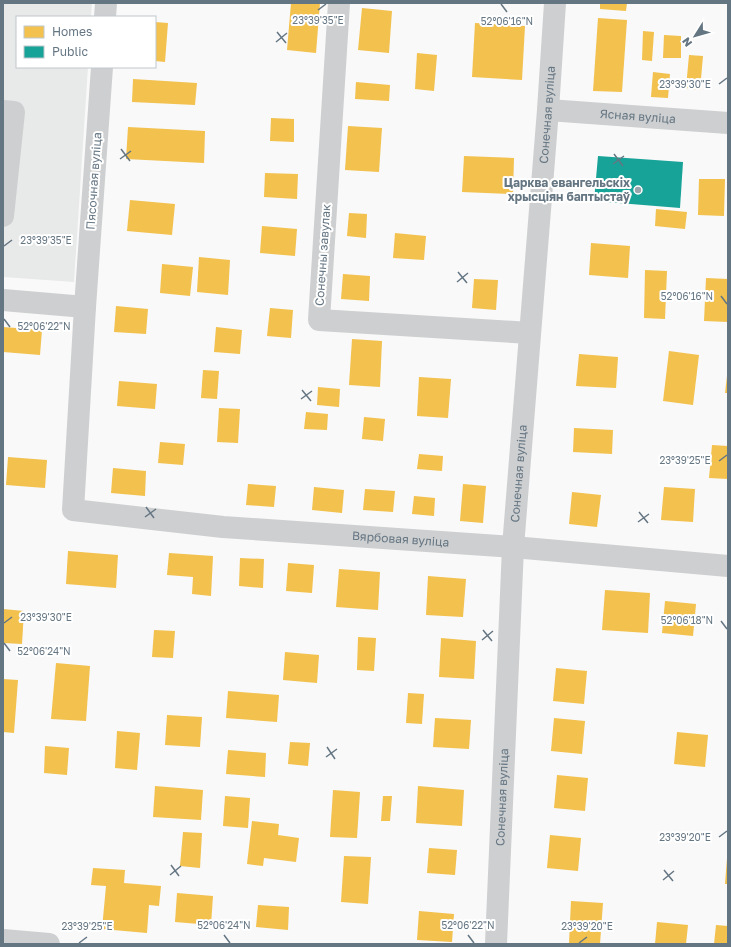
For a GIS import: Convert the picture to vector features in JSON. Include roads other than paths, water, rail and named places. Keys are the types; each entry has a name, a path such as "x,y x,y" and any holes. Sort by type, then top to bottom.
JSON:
{"street":[{"path":"105,16 106,3"},
{"name":"Сонечны завулак","path":"339,3 318,320 530,333"},
{"name":"Сонечная вуліца","path":"496,944 513,547 548,110 555,3"},
{"name":"Пясочная вуліца","path":"73,510 85,307 102,68"},
{"name":"Ясная вуліца","path":"548,110 728,123"},
{"path":"3,112 14,112 3,216"},
{"path":"3,300 85,307"},
{"name":"Вярбовая вуліца","path":"73,510 223,527 513,547 728,566"},
{"path":"3,940 42,944"}],"place":[{"name":"Царква евангельскіх хрысціян баптыстаў","path":"638,190"}]}
